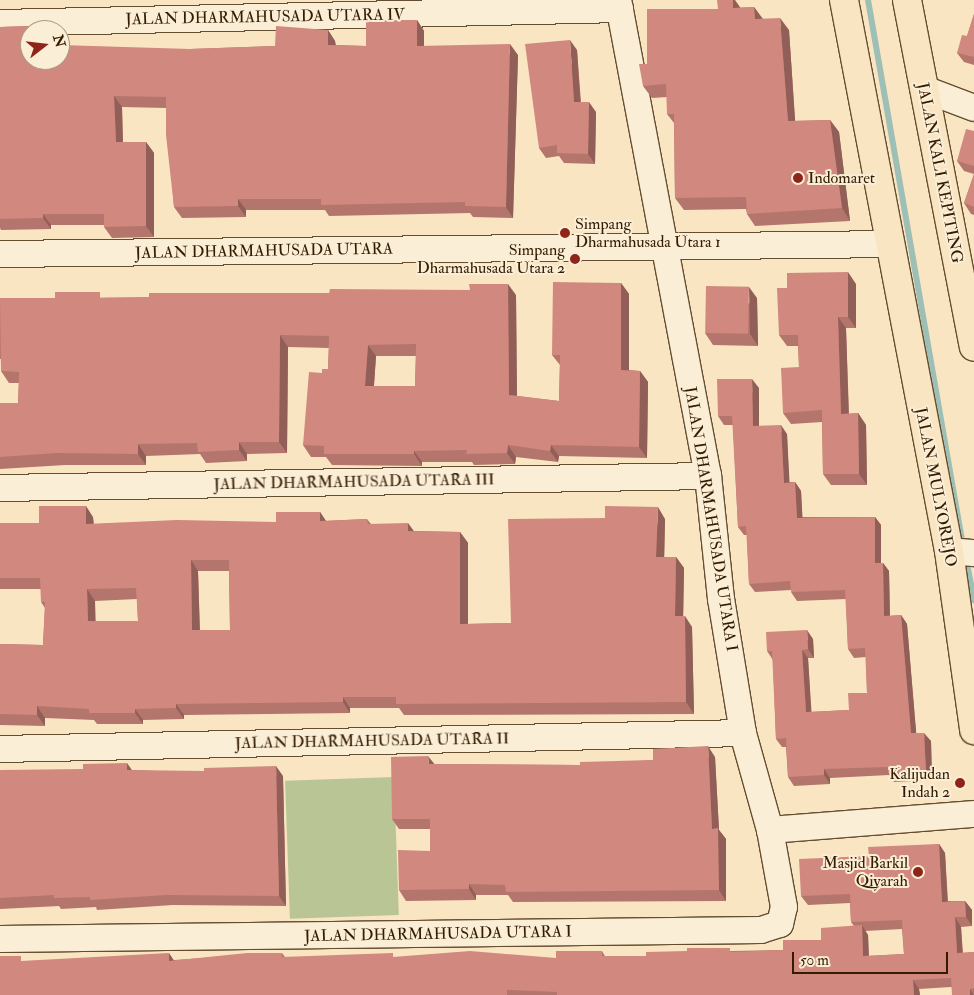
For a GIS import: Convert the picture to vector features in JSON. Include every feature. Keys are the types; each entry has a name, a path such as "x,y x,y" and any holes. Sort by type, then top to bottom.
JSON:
{"main road":[{"name":"JALAN MULYOREJO","path":"844,0 889,244 960,552 974,730"},
{"name":"JALAN KALI KEPITING","path":"907,0 973,335"}],"street":[{"name":"JALAN DHARMAHUSADA UTARA IV","path":"0,23 619,5"},
{"name":"JALAN DHARMAHUSADA UTARA I","path":"0,939 762,930 780,924 784,907 770,830 743,733 732,654 721,599 708,476 619,5"},
{"path":"924,89 974,108"},
{"name":"JALAN DHARMAHUSADA UTARA","path":"0,254 889,244"},
{"name":"JALAN DHARMAHUSADA UTARA III","path":"0,488 708,476"},
{"name":"JALAN DHARMAHUSADA UTARA II","path":"0,749 743,733"},
{"path":"770,830 974,814"}],"green space":[{"path":"394,777 399,915 290,919 285,781"}],"building":[{"path":"717,0 733,0 733,8 754,7 755,19 780,18 788,121 830,120 842,208 747,214 746,197 675,198 674,114 667,114 666,84 643,86 639,64 647,64 647,9 718,9"},
{"path":"974,14 974,57 957,53 962,35 967,36"},
{"path":"366,20 417,20 417,46 510,44 506,207 465,206 465,202 321,205 321,199 238,199 238,206 174,207 166,135 166,97 114,96 116,142 146,142 146,226 104,227 104,214 43,214 43,218 0,219 0,27 20,26 20,70 70,70 70,45 190,49 275,46 276,26 328,30 328,45 366,46"},
{"path":"570,40 574,102 589,102 588,154 557,153 557,145 539,148 525,44"},
{"path":"966,129 974,131 974,166 957,161"},
{"path":"974,174 974,207 964,203"},
{"path":"848,272 848,317 838,317 841,414 858,413 859,474 823,474 822,410 783,413 781,368 799,367 798,335 779,335 777,288 787,288 787,273"},
{"path":"553,282 621,283 621,370 640,371 639,447 551,445 550,451 508,445 507,453 466,454 467,450 414,451 414,454 324,454 324,446 303,445 309,372 322,373 322,369 328,369 329,336 280,335 279,442 239,442 239,450 198,452 197,443 138,444 138,454 57,453 0,457 0,403 18,403 19,372 1,371 0,298 55,298 55,292 100,292 100,298 149,297 149,293 329,293 330,289 470,290 469,284 508,284 509,395 559,401 560,355 552,355","holes":["416,344 415,386 365,386 368,345"]},
{"path":"706,286 749,287 748,334 705,333"},
{"path":"717,379 752,379 753,426 781,425 784,483 795,482 797,518 875,517 875,563 883,563 884,616 901,615 911,733 924,733 926,771 888,773 888,767 824,769 824,775 788,777 786,738 776,739 772,651 767,651 766,632 807,630 808,649 802,650 806,712 849,710 848,693 867,693 865,648 848,649 845,590 791,592 790,581 749,584 746,526 738,527 732,416 718,416"},
{"path":"39,506 86,506 86,524 177,520 276,522 276,512 320,512 320,521 367,519 368,524 408,523 408,531 460,532 460,624 511,623 508,519 605,518 605,506 658,507 656,557 676,557 675,616 685,616 686,702 396,704 396,697 343,697 343,702 176,704 176,708 135,709 135,713 89,713 89,709 37,706 37,715 0,714 0,644 43,645 45,602 41,602 40,578 0,578 0,523 39,523","holes":["191,560 229,560 230,630 192,630","136,588 138,621 88,621 87,589"]},
{"path":"708,746 712,829 718,828 719,890 506,892 505,885 469,884 469,889 399,890 398,850 430,851 430,819 392,819 391,757 428,756 429,764 580,765 580,762 653,760 653,749"},
{"path":"127,763 127,770 204,771 204,768 276,766 279,896 166,895 90,900 90,897 54,898 54,895 0,898 0,770 83,769 83,764"},
{"path":"939,844 942,902 965,901 966,917 955,917 957,953 974,952 974,988 970,989 970,995 952,995 951,978 913,980 914,995 557,995 557,992 507,990 507,995 0,995 0,956 21,956 21,961 169,953 169,961 247,953 282,953 282,957 393,953 393,957 470,951 556,958 556,951 602,951 602,956 646,956 646,952 687,951 687,948 730,948 730,952 783,950 783,940 821,940 821,928 862,925 863,956 904,954 902,920 851,922 850,894 801,896 799,859 869,856 868,847"}],"waterway":[{"path":"868,0 963,546"},
{"path":"966,558 974,600"}],"place":[{"name":"Indomaret","path":"798,178"},
{"name":"Simpang Dharmahusada Utara 1","path":"565,233"},
{"name":"Simpang Dharmahusada Utara 2","path":"575,259"},
{"name":"Kalijudan Indah 2","path":"960,783"},
{"name":"Masjid Barkil Qiyarah","path":"918,872"}]}
